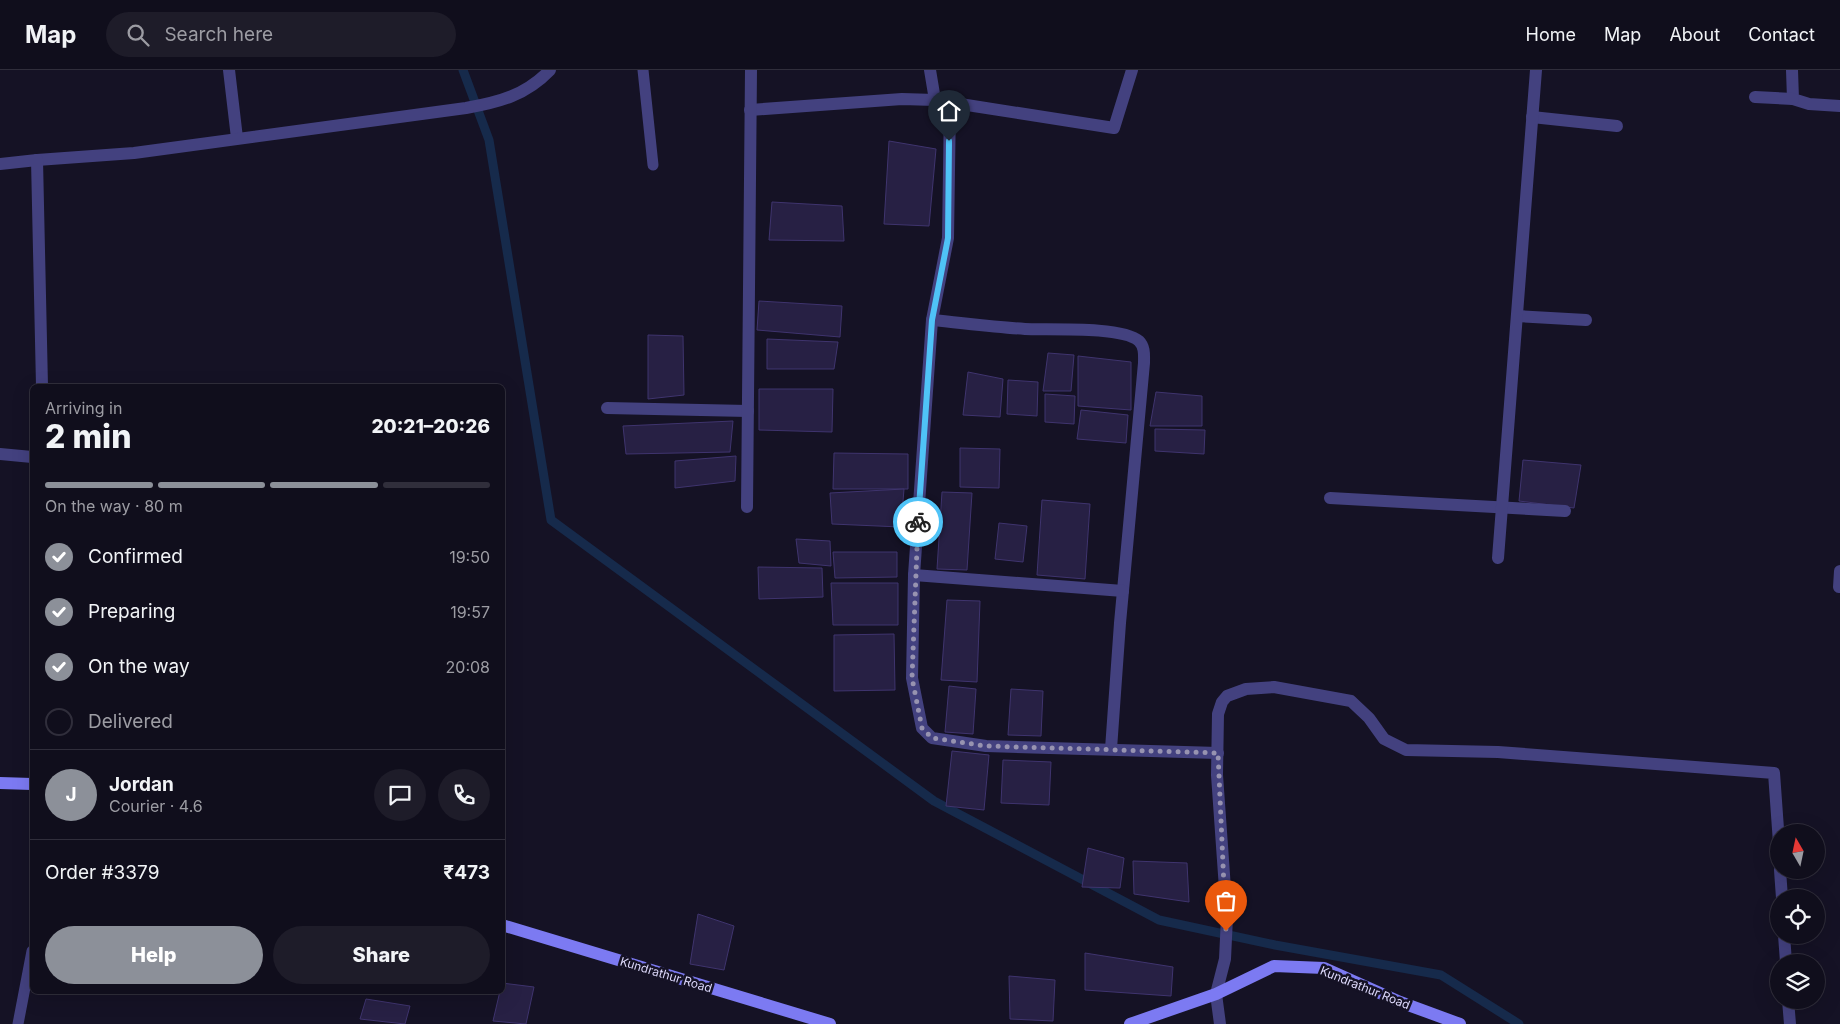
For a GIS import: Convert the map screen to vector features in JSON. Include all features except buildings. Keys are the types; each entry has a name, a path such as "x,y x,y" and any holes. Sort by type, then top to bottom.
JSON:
{"street":[{"path":"229,70 237,138"},
{"path":"0,164 134,153 466,108 498,102 536,85 550,70"},
{"path":"747,507 751,70"},
{"path":"930,70 935,100"},
{"path":"750,110 902,98 935,100 1114,128 1132,70"},
{"path":"1498,558 1536,70"},
{"path":"1792,70 1792,99"},
{"path":"1754,97 1792,99 1809,104 1840,106"},
{"path":"950,103 948,238 932,320 914,575 912,678 922,728 932,738 986,746 1218,753"},
{"path":"1532,117 1617,126"},
{"path":"37,160 42,384"},
{"path":"1517,316 1586,320"},
{"path":"932,320 1026,329 1099,331 1129,336 1138,341 1144,348 1111,749"},
{"path":"608,408 748,411"},
{"path":"0,454 30,457"},
{"path":"1330,498 1565,511"},
{"path":"1839,587 1840,571"},
{"path":"914,575 1123,591"},
{"path":"1220,1024 1216,994 1224,959 1227,917 1217,775 1218,714 1222,702 1228,696 1246,689 1274,688 1351,701 1369,718 1384,739 1406,750 1498,752 1774,773 1778,824"},
{"path":"0,783 30,784"},
{"name":"Kundrathur Road","path":"505,926 830,1024"},
{"name":"Kundrathur Road","path":"1130,1024 1216,994 1274,966 1324,968 1400,1002 1460,1024"},
{"path":"1789,1009 1790,1024"}],"lane":[{"path":"643,70 653,165"},
{"path":"18,1024 30,961"}],"waterway":[{"path":"463,70 489,140 551,520 934,801 1159,920 1275,945 1441,975 1519,1024"}],"way so far":[{"path":"918,522 914,575 912,678 922,728 932,738 986,746 1218,753 1217,775 1227,917 1226,931"}],"route":[{"path":"918,522 932,320 948,238 949,141"}]}
